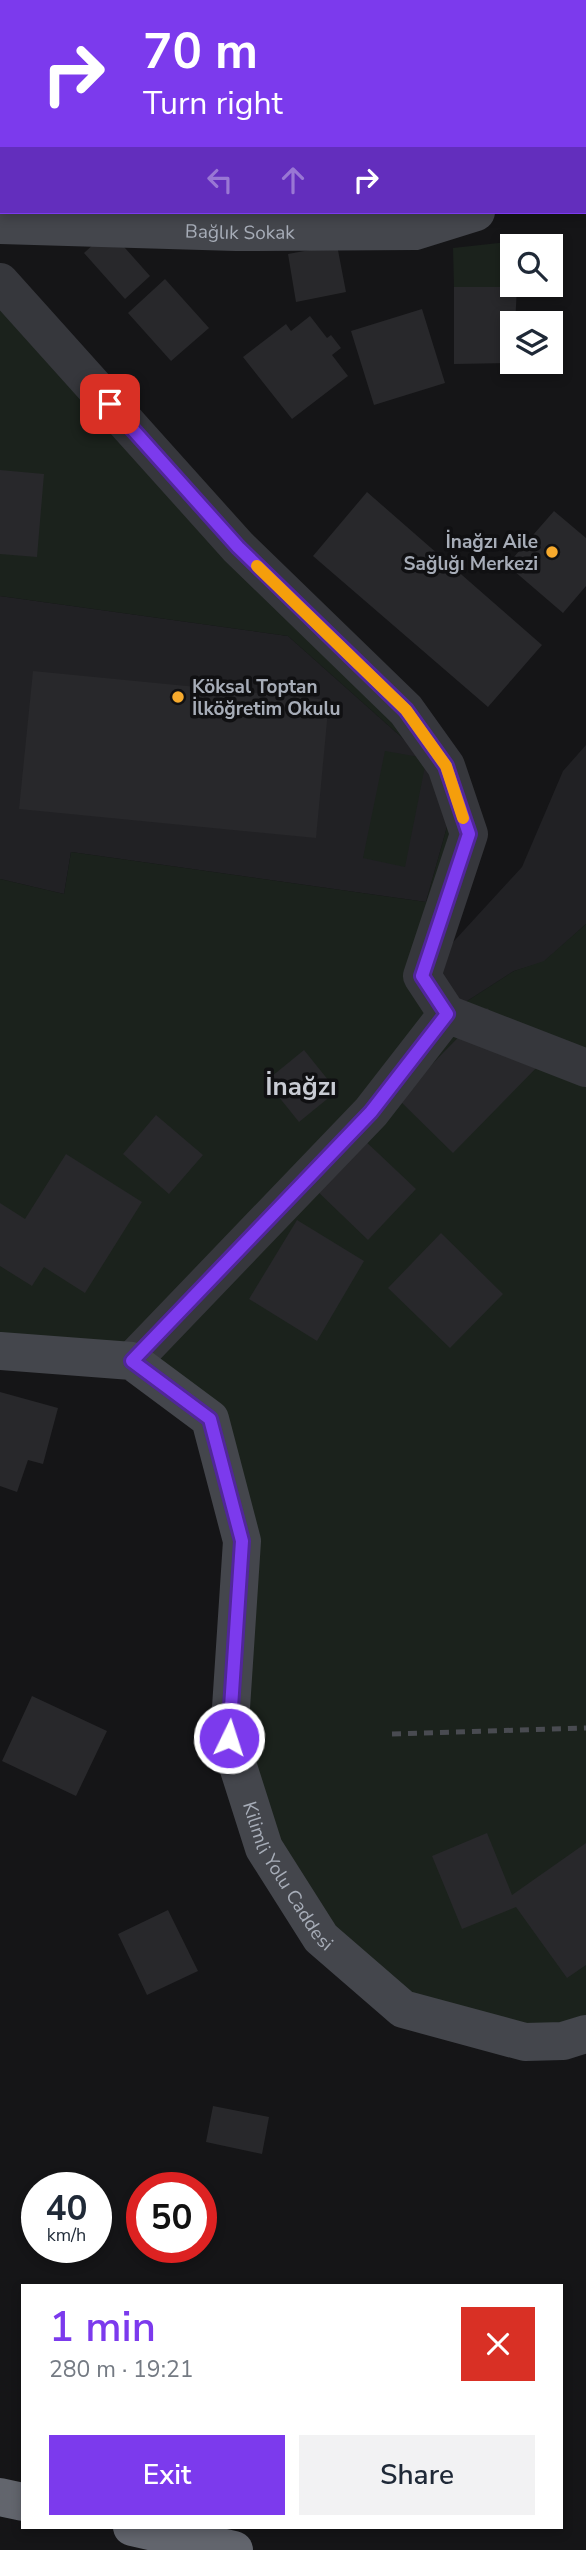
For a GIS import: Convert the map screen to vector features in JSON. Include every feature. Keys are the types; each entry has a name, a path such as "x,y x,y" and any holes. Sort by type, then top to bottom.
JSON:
{"highway":[{"path":"0,2497 21,2502"},
{"path":"141,2529 234,2550"}],"main road":[{"name":"Bağlık Sokak","path":"0,225 236,232 415,230 469,214"},
{"path":"0,1351 132,1361"},
{"name":"Kilimli Yolu Caddesi","path":"132,1361 210,1419 242,1541 229,1738 264,1848 321,1938 403,2009 525,2042 563,2041 586,2034"}],"street":[{"path":"0,282 238,547 406,710 446,766 469,834 422,976 447,1014 586,1068"},
{"path":"132,1361 371,1112 447,1014"}],"shaded area":[{"path":"500,243 500,287 454,287 453,248"},
{"path":"0,282 406,710 469,834 422,976 447,1014 514,971 544,961 586,924 586,2034 403,2009 321,1938 229,1738 242,1541 210,1419 132,1361 0,1351 0,879 64,894 71,852 426,902 450,816 426,761 405,867 363,858 385,751 425,758 288,636 0,596"},
{"name":"Köksal Toptan İlköğretim Okulu","path":"0,596 288,636 425,758 450,816 426,902 71,852 64,894 0,879"},
{"path":"586,745 586,924 544,962 514,971 447,1014 422,976 522,867 563,771"}],"building":[{"path":"109,230 150,276 125,299 84,253"},
{"path":"337,245 346,292 296,302 288,254"},
{"path":"165,279 209,328 171,361 128,313"},
{"path":"454,287 500,287 500,297 516,297 516,311 500,311 500,363 454,364"},
{"path":"422,309 445,383 374,405 351,331"},
{"path":"310,316 327,338 331,335 341,348 332,355 348,376 292,419 243,357 286,324 291,331"},
{"path":"0,470 44,474 37,557 0,554"},
{"path":"367,492 542,645 488,707 313,556"},
{"name":"İnağzı Aile Sağlığı Merkezi","path":"554,511 586,538 586,586 563,613 507,565"},
{"path":"33,671 329,700 316,838 19,809"},
{"path":"487,1008 542,1062 453,1153 398,1099"},
{"path":"304,1050 337,1091 299,1122 266,1081"},
{"path":"156,1115 203,1155 169,1194 123,1154"},
{"path":"361,1137 416,1189 368,1240 313,1187"},
{"path":"66,1154 142,1202 85,1293 44,1267 32,1286 0,1266 0,1203 25,1219"},
{"path":"297,1220 364,1261 317,1341 249,1299"},
{"path":"441,1233 503,1294 450,1348 388,1288"},
{"path":"0,1392 58,1408 43,1464 28,1460 17,1492 0,1486"},
{"path":"32,1696 107,1731 76,1796 2,1761"},
{"path":"487,1833 512,1895 586,1843 586,1965 567,1978 516,1907 462,1929 432,1856"},
{"path":"168,1910 198,1971 147,1995 118,1934"},
{"path":"213,2106 269,2117 262,2154 206,2142"}],"railway":[{"path":"392,1734 586,1728"}],"slow traffic":[{"path":"257,566 406,710 446,766 463,818"}],"place":[{"name":"İnağzı Aile Sağlığı Merkezi","path":"552,552"},
{"name":"Köksal Toptan İlköğretim Okulu","path":"178,697"}],"district":[{"name":"İnağzı","path":"301,1086"}],"route":[{"path":"110,404 238,547 406,710 446,766 469,834 422,976 447,1014 371,1112 132,1361 210,1419 242,1541 229,1738"}]}
